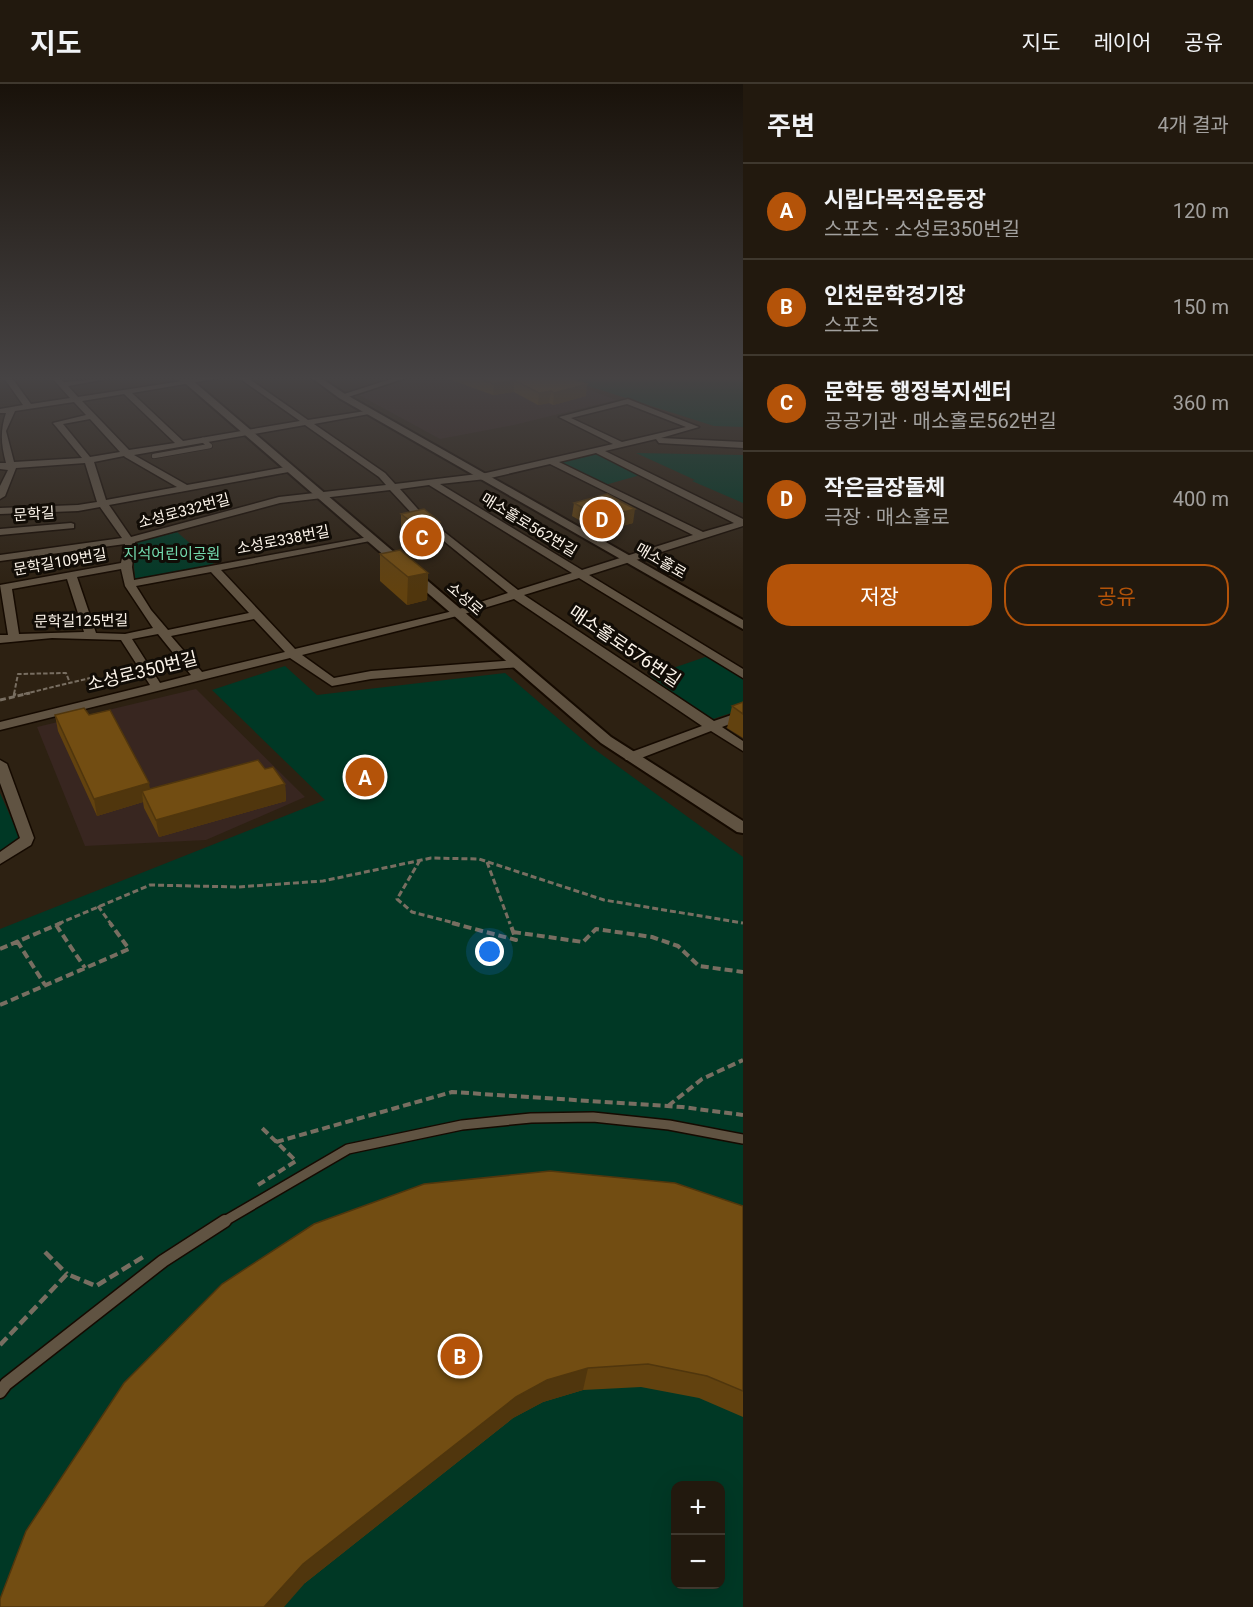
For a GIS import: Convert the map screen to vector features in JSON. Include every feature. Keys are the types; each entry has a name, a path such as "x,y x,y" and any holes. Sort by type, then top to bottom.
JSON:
{"street":[{"path":"7,449 11,465"},
{"name":"소성로332번길","path":"78,449 87,460 104,504 129,540"},
{"path":"122,449 136,461 185,488"},
{"path":"0,466 87,460 150,449"},
{"name":"소성로","path":"267,449 606,740 743,828"},
{"path":"346,449 394,486 421,518 518,596"},
{"name":"매소홀로","path":"437,449 743,625"},
{"name":"매소홀로562번길","path":"317,494 486,476 601,449"},
{"path":"597,450 743,523"},
{"path":"551,461 702,536"},
{"name":"문학길","path":"0,496 11,476 11,465"},
{"path":"0,511 61,510 104,504 291,469"},
{"name":"매소홀로562번길","path":"430,482 581,575"},
{"name":"소성로332번길","path":"0,558 129,540 186,528 279,500 317,494"},
{"path":"61,510 88,546"},
{"name":"매소홀로576번길","path":"457,613 518,596 743,523"},
{"name":"문학길","path":"0,532 71,526"},
{"name":"소성로338번길","path":"130,584 370,538"},
{"name":"문학길125번길","path":"129,540 126,565 130,584 135,595 164,632"},
{"name":"문학길109번길","path":"3,587 126,565"},
{"path":"214,568 293,654 332,682 371,675 516,664"},
{"path":"71,575 91,635"},
{"name":"매소홀로576번길","path":"581,575 743,674"},
{"path":"3,587 14,638"},
{"name":"매소홀로576번길","path":"518,596 743,747"},
{"name":"소성로350번길","path":"0,726 457,613"},
{"path":"199,677 164,632 256,615"},
{"name":"문학길125번길","path":"0,639 91,635 125,637 164,632"},
{"path":"125,637 157,687"},
{"path":"631,757 743,715"},
{"path":"0,764 27,838 26,842 0,859"}],"lane":[{"path":"154,456 193,449"},
{"path":"2,1385 163,1261 254,1202 348,1149 462,1125 531,1118 593,1117 637,1121 743,1139"}],"path":[{"path":"14,696 18,674 66,673 70,683"},
{"path":"0,700 90,678"},
{"path":"0,949 150,885 238,887 323,881 420,860 441,858 479,859 604,900 743,923"},
{"path":"420,860 397,899 412,912 516,940 487,862"},
{"path":"0,1005 129,949 98,906"},
{"path":"56,925 86,968"},
{"path":"513,933 583,942 596,929 652,937 678,946 699,966 743,972"},
{"path":"18,941 45,985"},
{"path":"667,1106 702,1079 743,1060"},
{"path":"256,1186 296,1161 260,1125"},
{"path":"45,1252 67,1274 96,1286 146,1255"},
{"path":"0,1346 67,1274"}],"shaded area":[{"path":"196,689 305,797 206,840 85,846 37,727"}],"green space":[{"path":"596,452 644,474 605,485 555,461"},
{"path":"636,453 743,455 743,503 692,481 695,480"},
{"name":"지석어린이공원","path":"177,532 215,565 135,580 134,564 137,542"},
{"path":"708,656 743,678 743,709 710,720 650,676"},
{"path":"285,666 317,695 505,673 590,746 743,857 743,1607 0,1607 0,929 325,800 212,690"},
{"path":"0,793 20,838 0,852"}],"building":[{"path":"607,494 635,509 601,518 574,503"},
{"path":"424,509 440,522 419,528 401,514"},
{"path":"400,550 428,573 408,577 380,554"},
{"path":"743,702 743,714 732,706"},
{"path":"84,708 89,715 110,710 149,783 94,799 55,715"},
{"path":"258,760 265,769 273,767 285,784 156,820 142,791"},
{"path":"550,1171 675,1183 743,1206 743,1391 707,1376 648,1364 588,1368 547,1380 516,1397 303,1564 264,1607 0,1607 0,1599 26,1531 124,1383 222,1284 314,1224 424,1184"}],"place":[{"name":"작은글장돌체","path":"602,519"},
{"name":"문학동 행정복지센터","path":"422,537"},
{"name":"시립다목적운동장","path":"365,777"},
{"name":"인천문학경기장","path":"460,1356"}]}
